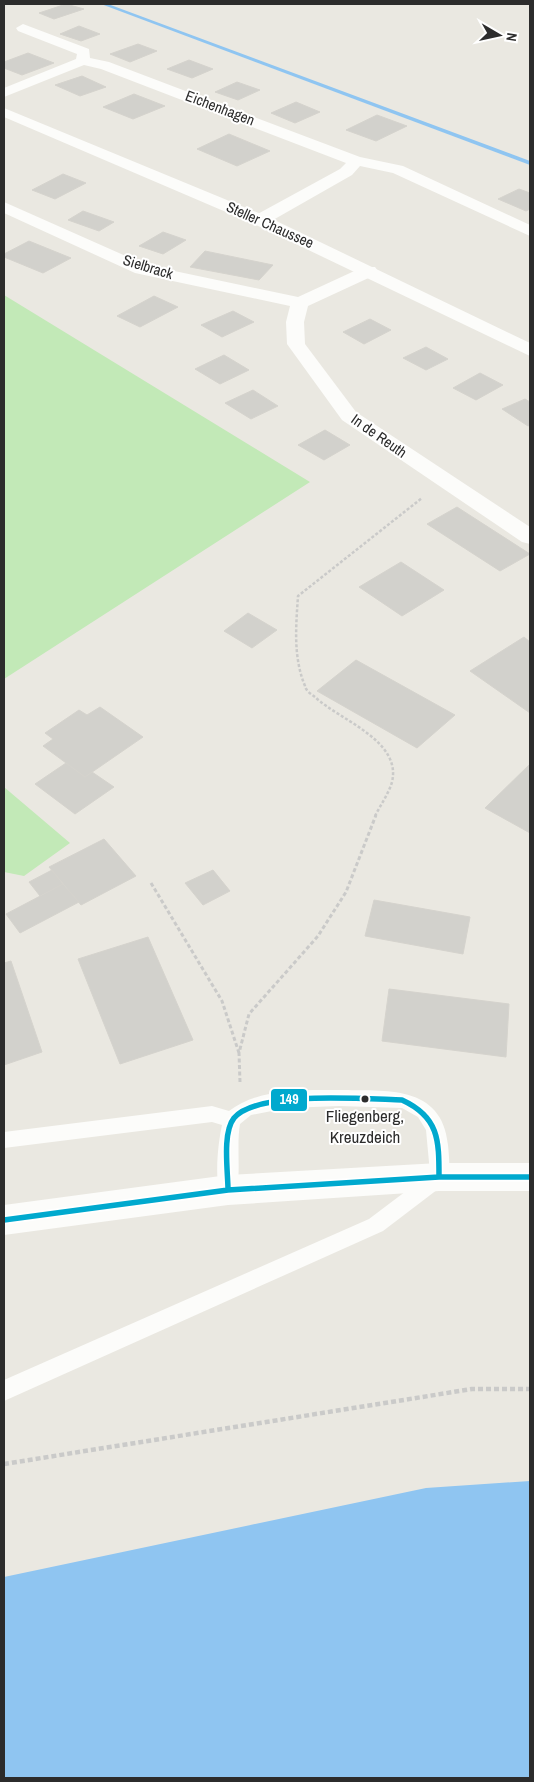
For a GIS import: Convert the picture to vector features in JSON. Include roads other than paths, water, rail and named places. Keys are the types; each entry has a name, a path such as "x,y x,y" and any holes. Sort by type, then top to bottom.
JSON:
{"street":[{"path":"4,93 83,61 84,52 23,28"},
{"name":"Eichenhagen","path":"83,61 104,65 356,161 397,169 530,231"},
{"name":"Steller Chaussee","path":"5,113 260,220 530,350"},
{"path":"260,220 346,172 356,161"},
{"name":"Sielbrack","path":"4,208 141,269 300,303"},
{"path":"300,303 368,271"},
{"name":"In de Reuth","path":"300,303 295,322 296,344 349,416 530,537"},
{"path":"4,1220 228,1190 440,1177 530,1177"}],"lane":[{"path":"4,1140 212,1114 237,1115 263,1103 325,1098 402,1100 412,1103 426,1112 439,1135 440,1177 376,1225 4,1391"},
{"path":"228,1190 228,1151 237,1115"}],"water":[{"path":"530,1481 530,1778 4,1778 4,1577 426,1488"}],"waterway":[{"path":"104,4 530,163"}],"place":[{"name":"Fliegenberg, Kreuzdeich","path":"365,1099"}]}
